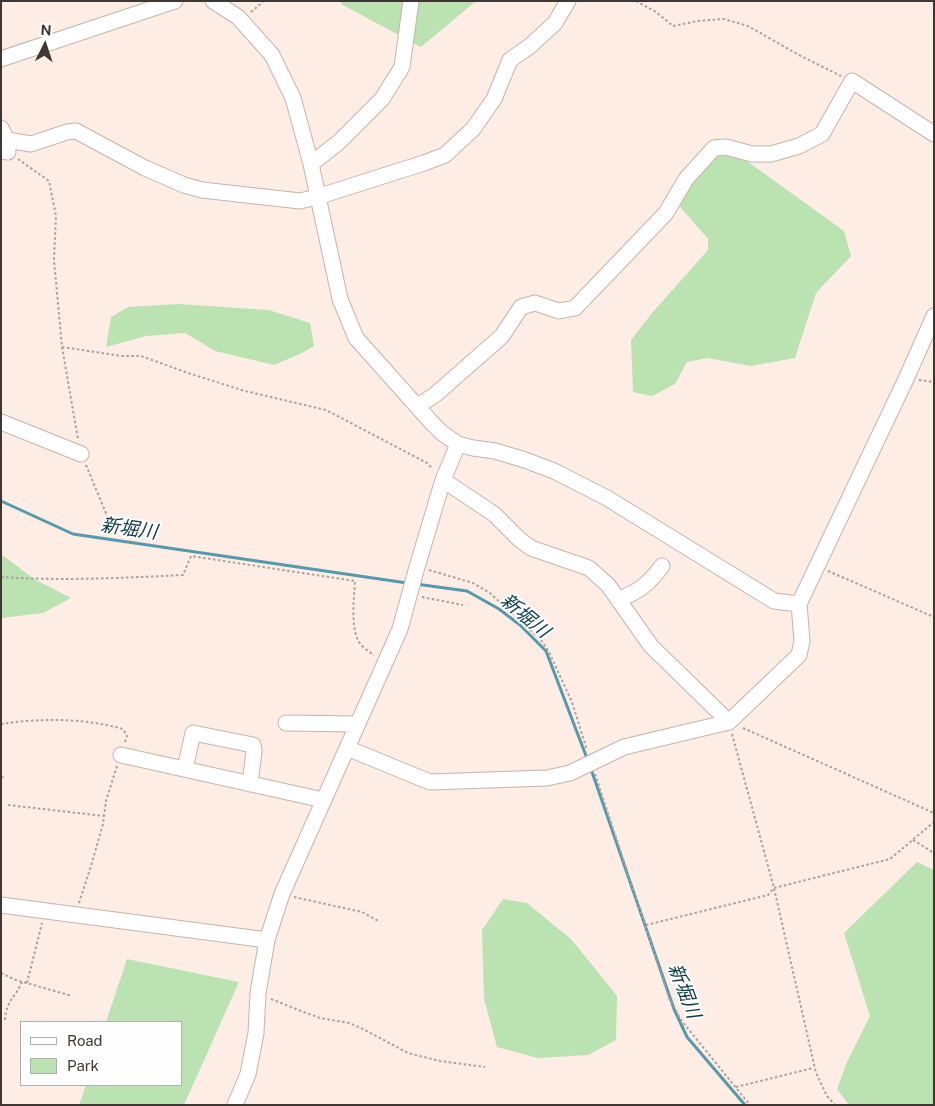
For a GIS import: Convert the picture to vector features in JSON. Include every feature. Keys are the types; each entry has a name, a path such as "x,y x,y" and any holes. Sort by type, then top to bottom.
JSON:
{"street":[{"path":"1,60 175,1"},
{"path":"213,1 242,20 272,55 292,98 311,164 340,298 356,338 442,433 458,444 495,451 554,471 607,498 774,601 799,604"},
{"path":"311,164 339,142 382,99 402,68 411,1"},
{"path":"4,143 31,144 67,132 76,131 145,168 184,185 202,190 300,201 317,197 445,155 473,129 494,99 510,60 530,46 555,22 568,1"},
{"path":"418,406 436,394 502,336 521,307 535,303 559,311 575,308 666,213 686,180 714,148 726,148 752,154 771,154 799,146 822,134 852,81 934,134"},
{"path":"347,748 430,782 547,778 570,773 624,746 729,722 799,655 802,641 799,604 934,316"},
{"path":"1,422 81,454"},
{"path":"235,1105 248,1074 256,1033 258,993 267,940 282,894 400,629 443,480 458,444"},
{"path":"443,480 494,514 531,548 589,568 608,585 651,646 729,722"},
{"path":"618,600 638,592 662,566"},
{"path":"286,723 358,724"},
{"path":"185,769 192,733 253,745 250,784"},
{"path":"121,755 324,800"},
{"path":"1,905 267,940"}],"path":[{"path":"242,20 264,1"},
{"path":"636,1 656,12 673,26 697,21 724,20 748,26 799,55 852,81"},
{"path":"4,143 49,181 56,216 54,260 62,347 73,419 81,454 110,523"},
{"path":"62,347 122,356 141,356 246,391 326,410 427,462 443,480"},
{"path":"1,577 105,579 183,575 191,556 355,581 354,612 357,639 366,650 385,662"},
{"path":"817,566 934,617"},
{"path":"417,567 473,583 490,593 541,640 549,652 572,702 669,998 681,1020 750,1105"},
{"path":"409,595 463,605"},
{"path":"1,724 31,720 55,720 123,728 127,736 106,801 91,866 75,915"},
{"path":"729,722 934,814"},
{"path":"729,722 774,888 814,1067 828,1096 835,1105"},
{"path":"1,777 6,778"},
{"path":"8,805 104,816"},
{"path":"644,925 768,895 774,888 890,860 934,822"},
{"path":"913,840 934,853"},
{"path":"282,894 362,912 380,922"},
{"path":"27,983 45,911"},
{"path":"1,973 22,982 72,996"},
{"path":"5,1020 6,1008 17,994 22,982"},
{"path":"258,993 320,1018 349,1023 408,1053 440,1061 485,1067"},
{"path":"736,1088 814,1067"}],"green space":[{"path":"342,1 476,1 421,47 341,4"},
{"path":"715,138 844,231 851,256 816,293 795,358 751,366 707,358 687,362 675,384 652,396 633,392 631,340 652,313 708,250 708,239 675,201"},
{"path":"178,304 269,310 310,323 314,346 274,365 215,351 185,333 146,336 106,347 111,317 128,307"},
{"path":"1,554 34,579 71,598 43,613 1,618"},
{"path":"917,862 934,870 934,1105 849,1105 837,1089 847,1062 870,1016 844,933"},
{"path":"503,899 527,903 572,940 617,996 616,1040 588,1055 538,1058 497,1047 484,999 482,930"},
{"path":"127,959 239,982 184,1105 79,1105 86,1086 182,1086 182,1021 106,1021"}],"waterway":[{"name":"新堀川","path":"1,501 73,534 407,583"},
{"name":"新堀川","path":"416,584 467,591 499,609 520,625 546,651 588,761"},
{"name":"新堀川","path":"591,769 674,1009 687,1037 745,1105"}]}
